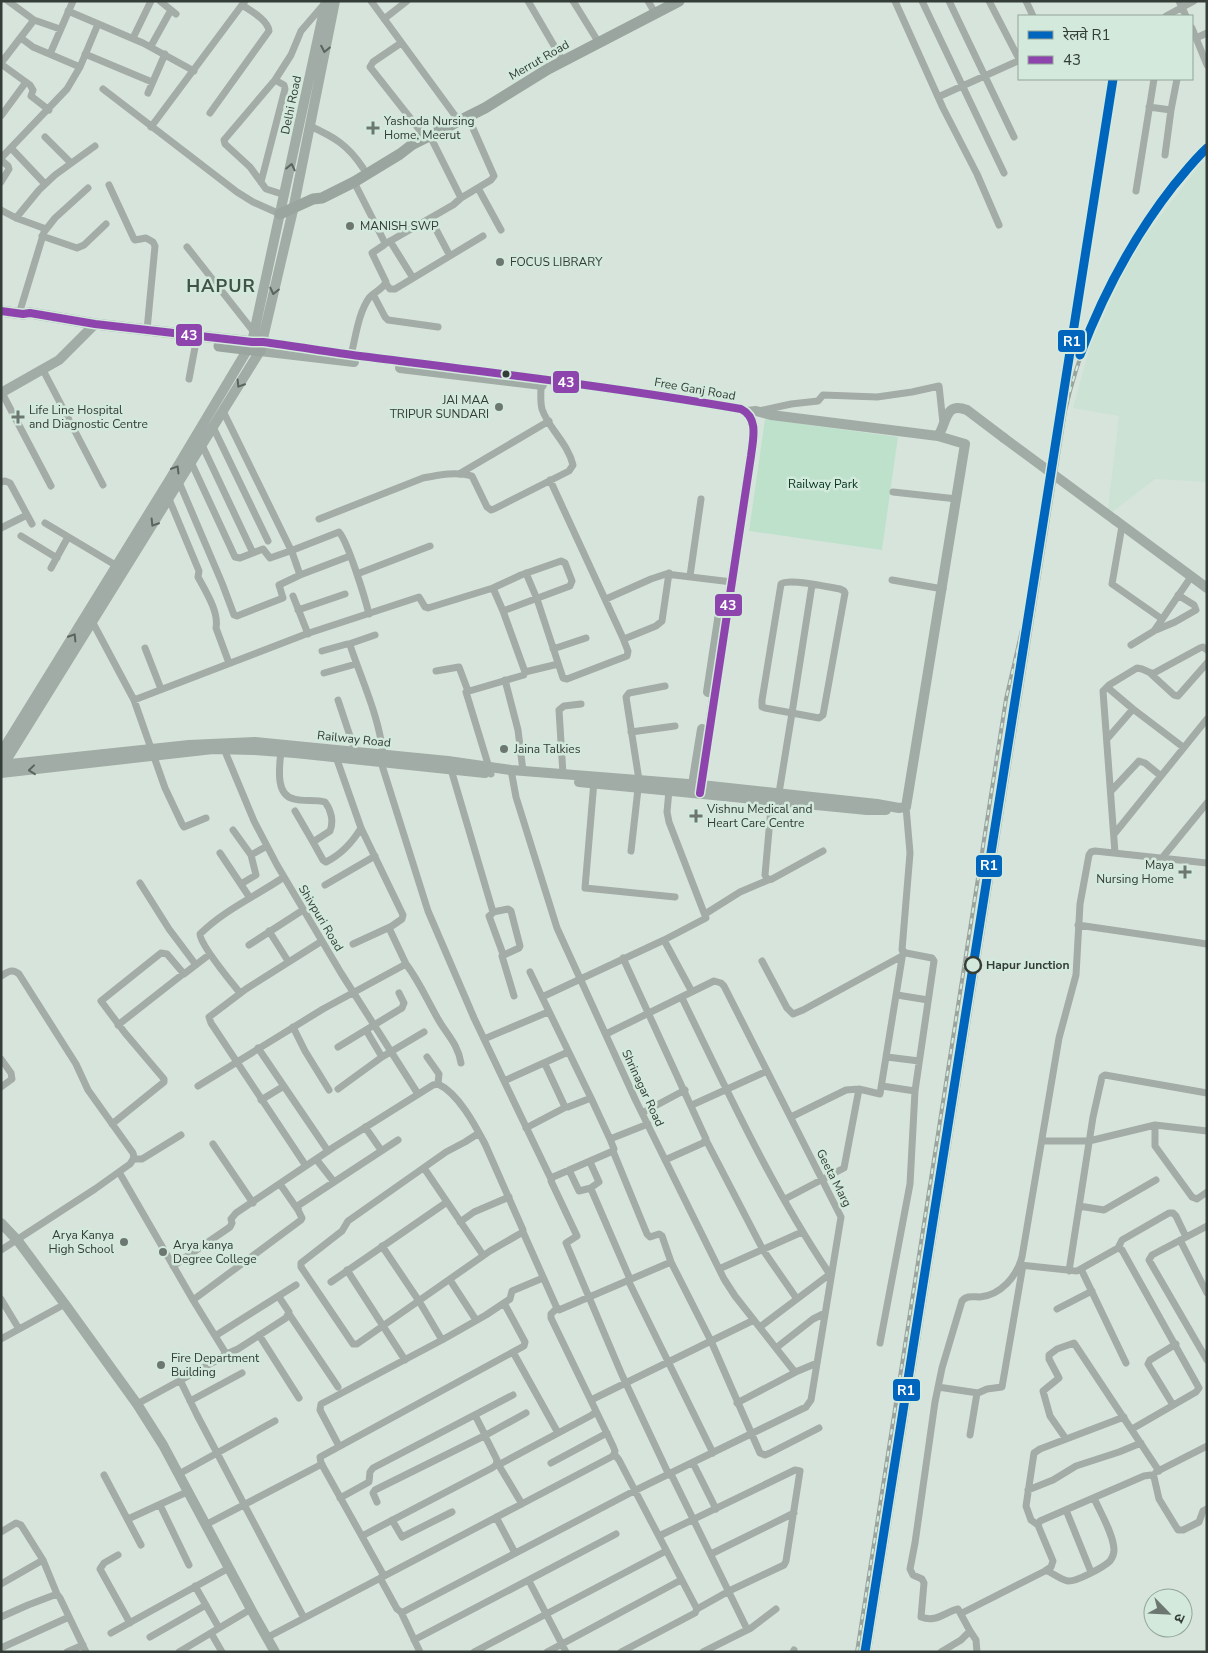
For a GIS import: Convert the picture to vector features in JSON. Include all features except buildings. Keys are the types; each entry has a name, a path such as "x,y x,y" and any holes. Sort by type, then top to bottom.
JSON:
{"main road":[{"name":"Merrut Road","path":"313,200 319,191 397,148 413,144 463,119 563,61 679,1"},
{"name":"Merrut Road","path":"280,214 322,198 354,182 413,144"},
{"path":"1,311 21,314 29,318 196,342 255,344"},
{"path":"92,327 147,330 255,344"}],"street":[{"path":"1,8 7,1 34,20 60,29"},
{"path":"50,54 73,1"},
{"path":"133,38 151,1"},
{"path":"151,46 174,12 160,1"},
{"path":"371,1 463,119 494,174 493,178 453,205 372,253 386,284 392,290 483,236"},
{"path":"384,19 407,1"},
{"path":"528,1 563,61"},
{"path":"574,1 599,43"},
{"path":"648,1 655,13"},
{"path":"896,1 938,97 999,225"},
{"path":"922,1 1004,173"},
{"path":"949,1 1014,137"},
{"path":"989,1 1018,57"},
{"path":"1026,1 1033,15"},
{"path":"1167,15 1180,4 1194,1"},
{"path":"285,195 266,189 250,168 224,140 275,80 292,55 301,31 329,2"},
{"name":"Delhi Road","path":"273,273 293,210 310,126 329,2"},
{"name":"Delhi Road","path":"273,273 280,214 329,2"},
{"path":"151,127 244,3 266,23 269,31 210,113"},
{"path":"68,11 151,46 194,71"},
{"path":"34,20 1,63 26,82 32,88 31,96 49,110"},
{"path":"1,182 9,169 1,159 49,110 73,82 98,24"},
{"path":"1193,30 1206,62"},
{"path":"1196,38 1207,33"},
{"path":"20,38 33,48 80,67"},
{"path":"402,43 373,62 370,68 428,137 461,198"},
{"path":"85,54 152,82"},
{"path":"148,93 165,54"},
{"path":"938,97 1018,61"},
{"path":"261,182 285,89 284,84 275,80"},
{"path":"1136,191 1154,80"},
{"path":"1165,155 1177,80"},
{"path":"3,110 26,82"},
{"path":"103,89 237,192 253,202 280,214"},
{"path":"1149,107 1171,110"},
{"path":"310,126 341,142 363,168"},
{"path":"45,137 71,163"},
{"path":"16,218 45,184 94,146"},
{"path":"11,148 45,184"},
{"path":"354,182 388,242 413,278"},
{"path":"109,185 134,239 146,238 153,242 155,246 147,330"},
{"path":"21,314 42,236 46,228 88,188"},
{"path":"478,188 501,230"},
{"path":"1,210 16,218 46,228"},
{"path":"430,218 450,256"},
{"path":"42,236 77,248 84,245 106,224"},
{"path":"187,247 255,344 736,413 744,418 747,441 734,547"},
{"path":"2,765 223,411 255,344 273,273"},
{"path":"351,355 361,315 366,304 373,294 386,284"},
{"path":"373,294 384,317 388,320 438,327"},
{"path":"51,486 1,393 59,360 92,327"},
{"path":"189,380 196,342"},
{"path":"2,765 116,566 255,344"},
{"name":"Free Ganj Road","path":"255,344 584,384 752,412 754,435 734,547 697,788"},
{"path":"43,370 103,485"},
{"path":"319,519 423,478 459,474 471,475 474,478 487,507 491,510 569,470 573,465 564,444 542,408 541,385"},
{"path":"752,412 791,404 819,401 822,395 877,397 939,386 943,424"},
{"path":"938,436 952,410 960,408 966,410 1207,588"},
{"path":"223,411 292,550 300,575"},
{"path":"752,412 938,436 965,444 943,589 903,808 910,853 902,954 880,1094 858,1089 846,1090 791,1117"},
{"path":"459,474 549,421"},
{"path":"213,427 268,541"},
{"path":"202,445 253,553"},
{"path":"191,462 237,559 265,549 270,558 340,532 363,590 369,614"},
{"path":"526,573 537,599 564,679 603,667 627,656 628,653 624,639 550,480"},
{"path":"1,482 10,483 32,524"},
{"path":"179,482 222,582 234,615 237,616 283,598 279,585 350,556"},
{"path":"893,492 958,499"},
{"path":"169,499 199,571 198,577 215,613 216,628 229,664"},
{"path":"690,576 701,500"},
{"path":"1,528 27,515"},
{"path":"44,523 116,566"},
{"path":"1119,523 1112,584 1162,619"},
{"path":"21,536 57,558"},
{"path":"51,568 68,537"},
{"path":"357,574 430,546"},
{"path":"134,700 308,634 419,598 425,607 428,608 493,588 526,573 561,561 565,563 572,581 571,585 503,611"},
{"path":"606,599 669,573 729,582"},
{"path":"624,639 656,626 662,621 669,573"},
{"path":"1154,631 1191,577"},
{"path":"892,580 943,589"},
{"path":"786,582 843,590 845,593 823,715 818,718 792,713 762,707 781,584 786,582"},
{"path":"768,880 765,875 774,795 792,713 812,585"},
{"path":"493,588 525,672"},
{"path":"298,610 346,594"},
{"path":"293,596 308,634"},
{"path":"1131,645 1196,610 1194,606 1178,596"},
{"path":"92,623 134,700 165,788 183,826 206,818"},
{"path":"322,651 375,635"},
{"path":"553,649 586,638"},
{"path":"349,644 373,709 381,738 381,757 428,911 484,1039 577,1236 566,1243 588,1298 626,1383 747,1629"},
{"path":"1150,673 1154,673 1202,647 1207,650"},
{"path":"145,648 161,689"},
{"path":"324,673 356,664"},
{"path":"468,691 524,675 525,672 558,664"},
{"path":"1115,853 1103,691 1137,668 1150,673 1163,686 1178,696 1207,664"},
{"path":"436,671 459,666 490,770"},
{"path":"505,680 518,730 523,771"},
{"path":"631,851 639,784 627,694 665,686"},
{"path":"1107,687 1183,748"},
{"path":"338,700 355,752"},
{"path":"563,774 559,710 564,706 581,704"},
{"path":"1107,739 1133,709"},
{"path":"1115,833 1207,719"},
{"path":"631,732 675,726"},
{"name":"Railway Road","path":"2,765 91,760 224,746 281,748 335,754 355,752 406,761 511,773 523,771 563,774 639,784 697,788"},
{"name":"Shivpuri Road","path":"224,746 246,803 284,877 353,992 418,1094"},
{"path":"281,748 280,782 284,792 293,799 325,802 329,808 332,822 330,830 313,842"},
{"path":"353,944 390,927 402,920 403,915 361,828 335,754 381,757"},
{"path":"1111,791 1139,761 1145,763 1161,776"},
{"path":"449,765 493,913"},
{"path":"511,773 594,779 585,888 675,897"},
{"name":"Shrinagar Road","path":"511,773 519,806 556,923 642,1113 694,1220 732,1292 796,1372"},
{"path":"639,784 669,790 697,788 903,808"},
{"path":"542,997 664,940 706,918 669,822 667,812 669,790"},
{"path":"1162,858 1207,803"},
{"path":"295,811 326,862 347,848 361,828"},
{"path":"233,830 251,855 256,875 241,884"},
{"path":"251,855 267,846"},
{"path":"705,914 740,892 824,851"},
{"path":"938,1387 977,1393 987,1389 1000,1388 1004,1384 1021,1265 1061,1027 1076,975 1080,904 1089,855 1095,851 1207,863"},
{"path":"220,853 250,898"},
{"path":"324,885 375,856"},
{"path":"240,993 210,954 200,939 200,934 227,912 260,894 284,877"},
{"path":"140,883 169,929 196,965"},
{"path":"503,954 519,948 520,945 511,910 508,909 489,916 503,954 514,996"},
{"path":"249,945 303,910"},
{"path":"1078,925 1207,944"},
{"path":"390,927 406,964 444,1029 456,1044 461,1063"},
{"path":"269,932 288,961"},
{"path":"306,1166 211,1023 209,1017 240,993 322,940"},
{"path":"606,1034 692,992 664,940"},
{"path":"112,1124 164,1081 163,1077 118,1025 101,1001 164,952 183,974"},
{"path":"118,1025 210,954"},
{"path":"762,961 787,1008 793,1014 902,954 933,959 915,1091 909,1191 880,1343"},
{"path":"623,958 692,1105 706,1140 762,1250 797,1299"},
{"path":"198,1086 293,1027 406,964"},
{"path":"1,976 10,970 16,971 19,974 76,1064 88,1090 133,1153 133,1159 130,1164 18,1241 1,1250"},
{"path":"530,972 610,1139 613,1151 647,1234 650,1237 659,1234 662,1236 671,1262 711,1341 760,1453 765,1455 819,1428"},
{"name":"Geeta Marg","path":"692,992 714,981 718,981 724,986 841,1217 810,1404 751,1434"},
{"path":"338,1047 404,1006 399,993"},
{"path":"897,995 928,1000"},
{"path":"682,998 727,1090 802,1232 831,1275 760,1328"},
{"path":"484,1039 548,1012"},
{"path":"293,1027 329,1090"},
{"path":"366,1030 382,1057"},
{"path":"338,1089 391,1051 424,1032"},
{"path":"258,1048 328,1151"},
{"path":"504,1081 568,1052"},
{"path":"427,1057 439,1074 438,1084"},
{"path":"887,1057 919,1061"},
{"path":"1,1059 11,1073 12,1079 1,1088"},
{"path":"545,1064 566,1107"},
{"path":"692,1105 767,1071"},
{"path":"1070,1271 1089,1141 1103,1076 1207,1093"},
{"path":"174,1266 230,1227 231,1217 365,1127 418,1094 438,1084"},
{"path":"438,1084 464,1110 480,1133 557,1308"},
{"path":"262,1100 284,1086"},
{"path":"882,1086 915,1091"},
{"path":"785,1200 844,1168 858,1089"},
{"path":"642,1113 685,1090"},
{"path":"526,1128 566,1107 591,1098"},
{"path":"610,1139 648,1124"},
{"path":"1042,1141 1089,1141 1156,1125 1207,1132"},
{"path":"1156,1125 1155,1146 1192,1197 1197,1199 1207,1192"},
{"path":"365,1127 381,1150"},
{"path":"480,1133 446,1152 348,1221 342,1231 301,1263 301,1266 353,1344 357,1344 483,1255 523,1232"},
{"path":"133,1159 142,1159 181,1135"},
{"path":"298,1210 303,1203 398,1140"},
{"path":"665,1160 706,1140"},
{"path":"213,1144 253,1203"},
{"path":"551,1179 613,1151"},
{"path":"316,1159 334,1182"},
{"path":"569,1170 579,1191 591,1188 599,1182 590,1162"},
{"path":"424,1168 483,1255"},
{"path":"119,1172 193,1300 224,1349 224,1355"},
{"path":"1079,1206 1104,1210 1156,1180"},
{"path":"193,1300 301,1220 302,1218 298,1210 280,1184"},
{"path":"591,1188 629,1279 713,1453"},
{"path":"460,1222 474,1212 508,1197"},
{"path":"330,1282 447,1202"},
{"path":"1021,1265 1070,1271 1081,1269 1118,1248 1122,1240 1169,1213 1173,1213 1176,1216 1183,1238 1206,1289"},
{"path":"1,1223 18,1241 137,1404 189,1491 274,1651"},
{"path":"1207,1226 1152,1255 1149,1260 1207,1360"},
{"path":"719,1269 802,1232"},
{"path":"382,1246 419,1301 442,1340"},
{"path":"1118,1248 1122,1250 1176,1344 1199,1385 1198,1389"},
{"path":"557,1308 561,1310 671,1262"},
{"path":"977,1652 976,1640 960,1609 956,1608 936,1618 927,1619 921,1617 924,1583 922,1579 913,1575 910,1569 938,1387 962,1301 968,1297 982,1297 992,1294 1013,1278 1021,1265"},
{"path":"1081,1269 1126,1363"},
{"path":"347,1270 405,1360"},
{"path":"339,1446 320,1410 321,1404 442,1340 504,1303 510,1298 512,1291 543,1278"},
{"path":"450,1280 476,1320"},
{"path":"215,1336 296,1285"},
{"path":"1057,1309 1092,1291"},
{"path":"279,1297 338,1387"},
{"path":"1,1298 20,1329"},
{"path":"420,1652 320,1457 524,1346 525,1342 504,1303"},
{"path":"1,1339 65,1304"},
{"path":"268,1637 613,1456 615,1451 607,1433 551,1318 551,1314 557,1308"},
{"path":"776,1348 808,1323 825,1313"},
{"path":"137,1404 259,1336 289,1314"},
{"path":"591,1400 754,1320"},
{"path":"259,1336 299,1398"},
{"path":"1066,1439 1050,1416 1042,1392 1044,1388 1059,1378 1049,1359 1049,1355 1057,1349 1072,1343 1076,1344 1095,1377 1159,1471"},
{"path":"1173,1405 1148,1364 1150,1360 1176,1344"},
{"path":"514,1352 558,1433"},
{"path":"737,1403 817,1363"},
{"path":"190,1402 242,1373"},
{"path":"180,1380 304,1618"},
{"path":"1132,1429 1207,1385"},
{"path":"970,1435 977,1393"},
{"path":"340,1498 369,1482 370,1472 373,1468 513,1395"},
{"path":"362,1536 558,1433 596,1411"},
{"path":"377,1502 373,1493 375,1490 526,1413"},
{"path":"474,1415 486,1435 497,1464 522,1504"},
{"path":"962,1613 1047,1571 1051,1567 1053,1562 1038,1525 1028,1516 1026,1506 1034,1454 1040,1449 1124,1417"},
{"path":"179,1474 275,1421"},
{"path":"551,1462 607,1433"},
{"path":"401,1612 634,1491 751,1434"},
{"path":"1028,1490 1053,1480 1076,1466 1141,1443"},
{"path":"1038,1525 1040,1521 1159,1471 1207,1446"},
{"path":"613,1456 617,1457 697,1609"},
{"path":"693,1463 716,1509"},
{"path":"207,1524 322,1464"},
{"path":"621,1652 695,1613 697,1609 729,1591 784,1565 800,1477 799,1470 795,1470 659,1536"},
{"path":"104,1475 141,1545"},
{"path":"1150,1475 1154,1477 1159,1499 1178,1530 1183,1530 1199,1522 1203,1512 1207,1509"},
{"path":"128,1520 189,1491"},
{"path":"1047,1571 1070,1581 1109,1562 1114,1552 1112,1540 1094,1498"},
{"path":"160,1504 189,1564"},
{"path":"1066,1510 1091,1572"},
{"path":"392,1520 402,1537 452,1512"},
{"path":"710,1554 794,1513"},
{"path":"496,1517 515,1553"},
{"path":"1,1532 16,1523 20,1523 43,1560 57,1594 84,1648 67,1652"},
{"path":"414,1640 616,1534"},
{"path":"474,1652 666,1551"},
{"path":"118,1555 104,1563 100,1568 130,1622"},
{"path":"1,1584 43,1560"},
{"path":"111,1633 229,1568"},
{"path":"547,1652 681,1580"},
{"path":"529,1581 566,1652"},
{"path":"195,1586 219,1628"},
{"path":"1,1617 57,1594"},
{"path":"150,1636 206,1605"},
{"path":"179,1652 251,1609"},
{"path":"703,1652 747,1629 776,1609"},
{"path":"1,1648 69,1617"},
{"path":"941,1652 961,1640 970,1631"},
{"path":"211,1633 222,1652"}],"shaded area":[{"path":"1207,159 1207,482 1155,479 1107,516 1119,416 1073,408 1091,343 1134,251 1198,167"}],"green space":[{"name":"Railway Park","path":"765,419 898,437 882,550 749,531"}],"railway":[{"path":"869,1652 1065,411 1082,351 1093,322 1120,266 1153,214 1188,167 1207,148"},
{"path":"857,1652 1006,699 1022,630"}],"rail line":[{"name":"R1","path":"865,1652 1113,80"},
{"name":"R1","path":"1080,355 1109,288 1133,245 1159,204 1207,148"}],"transit line":[{"name":"43","path":"1,311 30,313 95,324 263,342 550,380 741,409 747,413 753,423 753,443 700,793"}],"place":[{"name":"Yashoda Nursing Home, Meerut","path":"373,128"},
{"name":"MANISH SWP","path":"350,226"},
{"name":"FOCUS LIBRARY","path":"500,262"},
{"name":"JAI MAA TRIPUR SUNDARI","path":"499,407"},
{"name":"Life Line Hospital and Diagnostic Centre","path":"18,417"},
{"name":"Jaina Talkies","path":"504,749"},
{"name":"Vishnu Medical and Heart Care Centre","path":"696,816"},
{"name":"Maya Nursing Home","path":"1185,872"},
{"name":"Hapur Junction","path":"973,965"},
{"name":"Arya Kanya High School","path":"124,1242"},
{"name":"Arya kanya Degree College","path":"163,1252"},
{"name":"Fire Department Building","path":"161,1365"}],"district":[{"name":"HAPUR","path":"221,286"}]}
